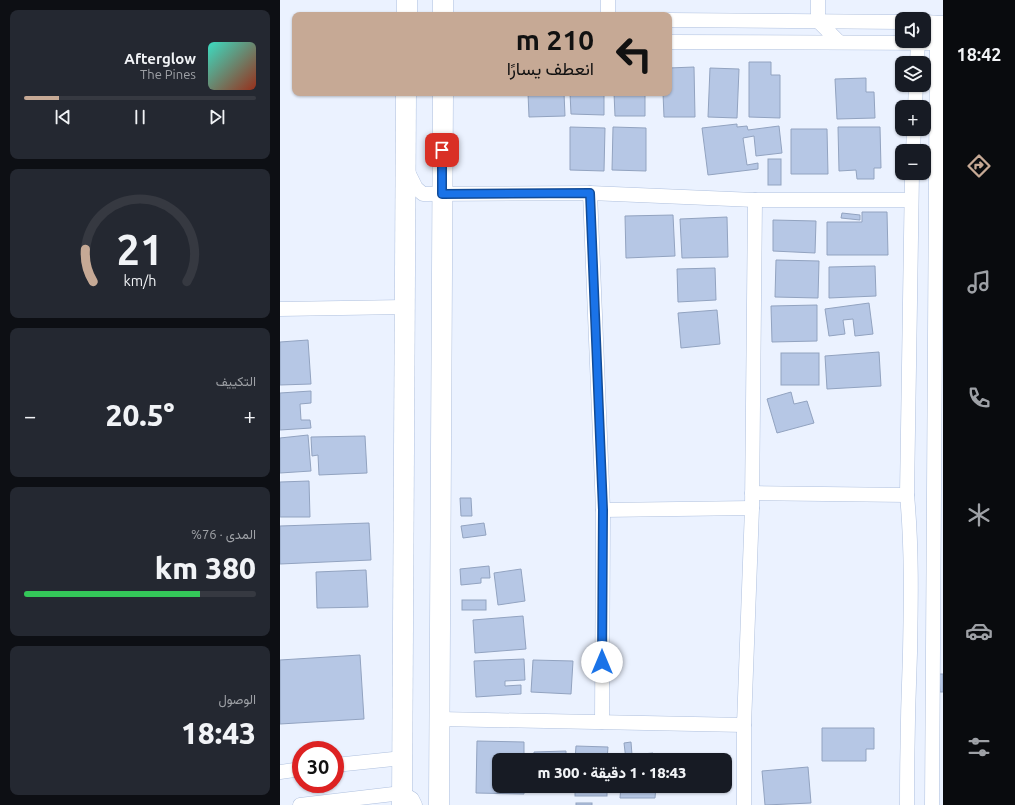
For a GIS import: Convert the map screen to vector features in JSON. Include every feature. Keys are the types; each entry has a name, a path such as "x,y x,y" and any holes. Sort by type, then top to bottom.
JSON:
{"street":[{"path":"406,12 407,0"},
{"path":"443,0 443,12"},
{"path":"608,0 608,12"},
{"path":"818,0 818,21 839,42"},
{"path":"672,20 895,22"},
{"path":"932,805 938,749 940,43 935,22"},
{"path":"672,42 895,42"},
{"path":"300,805 406,801 403,758 406,96"},
{"path":"439,805 443,96"},
{"path":"406,168 416,188 422,194 590,193 755,200 911,200"},
{"path":"907,805 911,560 907,495 912,180"},
{"path":"590,193 603,510 602,722"},
{"path":"744,805 744,725 752,508 755,200"},
{"path":"280,309 404,307"},
{"path":"752,493 907,495"},
{"path":"603,510 752,508"},
{"path":"911,560 938,559"},
{"path":"911,583 938,583"},
{"path":"440,719 744,725"},
{"path":"344,764 403,758"},
{"path":"280,772 292,770"}],"building":[{"path":"749,62 771,62 771,75 780,75 780,118 749,117"},
{"path":"694,67 695,117 664,117 663,96 672,96 672,68"},
{"path":"710,68 739,69 737,118 708,117"},
{"path":"866,78 866,92 874,92 875,118 837,119 835,79"},
{"path":"528,96 564,96 565,116 529,117"},
{"path":"570,96 604,96 604,115 571,114"},
{"path":"614,96 645,96 645,116 615,116"},
{"path":"737,124 737,127 747,126 748,130 779,126 782,153 756,156 754,136 743,138 747,165 758,163 758,169 708,175 702,128"},
{"path":"570,127 605,128 604,171 570,170"},
{"path":"613,127 646,128 646,171 612,170"},
{"path":"838,127 880,127 881,168 874,168 874,179 857,179 856,170 839,171"},
{"path":"791,129 827,129 828,174 791,174"},
{"path":"768,159 781,159 781,185 768,185"},
{"path":"862,212 887,212 888,255 827,255 827,222 862,222"},
{"path":"842,213 860,215 860,220 841,218"},
{"path":"673,215 675,256 626,258 625,216"},
{"path":"727,217 728,257 682,258 680,219"},
{"path":"773,220 816,221 815,253 773,251"},
{"path":"776,260 819,261 818,298 775,297"},
{"path":"875,266 876,296 829,298 829,267"},
{"path":"715,268 716,300 678,302 677,269"},
{"path":"869,303 873,334 855,336 853,319 843,320 845,334 829,336 825,309"},
{"path":"817,305 817,341 772,342 771,306"},
{"path":"717,310 720,344 681,348 678,313"},
{"path":"308,340 311,384 280,385 280,342"},
{"path":"879,352 881,386 827,389 825,356"},
{"path":"781,353 819,353 819,385 781,385"},
{"path":"311,391 311,403 300,404 301,420 310,420 311,428 280,430 280,393"},
{"path":"791,392 794,404 807,401 814,423 777,433 767,399"},
{"path":"308,435 311,471 280,473 280,438"},
{"path":"365,436 367,473 319,475 318,455 312,456 311,437"},
{"path":"309,481 310,517 280,517 280,482"},
{"path":"460,498 471,498 472,516 461,516"},
{"path":"369,523 371,560 280,564 280,526"},
{"path":"484,523 486,535 463,538 461,526"},
{"path":"489,566 490,578 481,578 481,583 461,585 460,569"},
{"path":"521,569 525,601 498,605 494,573"},
{"path":"366,570 368,607 317,608 316,572"},
{"path":"462,600 486,600 486,610 462,610"},
{"path":"523,616 526,649 475,653 473,620"},
{"path":"360,655 364,719 280,724 280,660"},
{"path":"524,659 525,680 505,681 505,686 521,685 521,694 476,697 474,661"},
{"path":"533,660 573,661 571,694 531,692"},
{"path":"939,674 943,674 943,692 940,692"},
{"path":"822,728 874,728 874,749 866,749 866,761 822,761"},
{"path":"477,741 524,742 524,753 492,753 492,793 524,794 476,793"},
{"path":"631,742 632,753 625,753 624,743"},
{"path":"576,746 608,747 608,753 576,753"},
{"path":"566,751 566,753 534,753"},
{"path":"808,767 811,803 765,805 762,771"},
{"path":"575,793 607,793 607,796 575,796"},
{"path":"620,793 655,793 655,798 620,798"},
{"path":"576,803 592,803 592,805 576,805"}],"route":[{"path":"442,150 442,194 590,193 603,510 602,662"}]}
